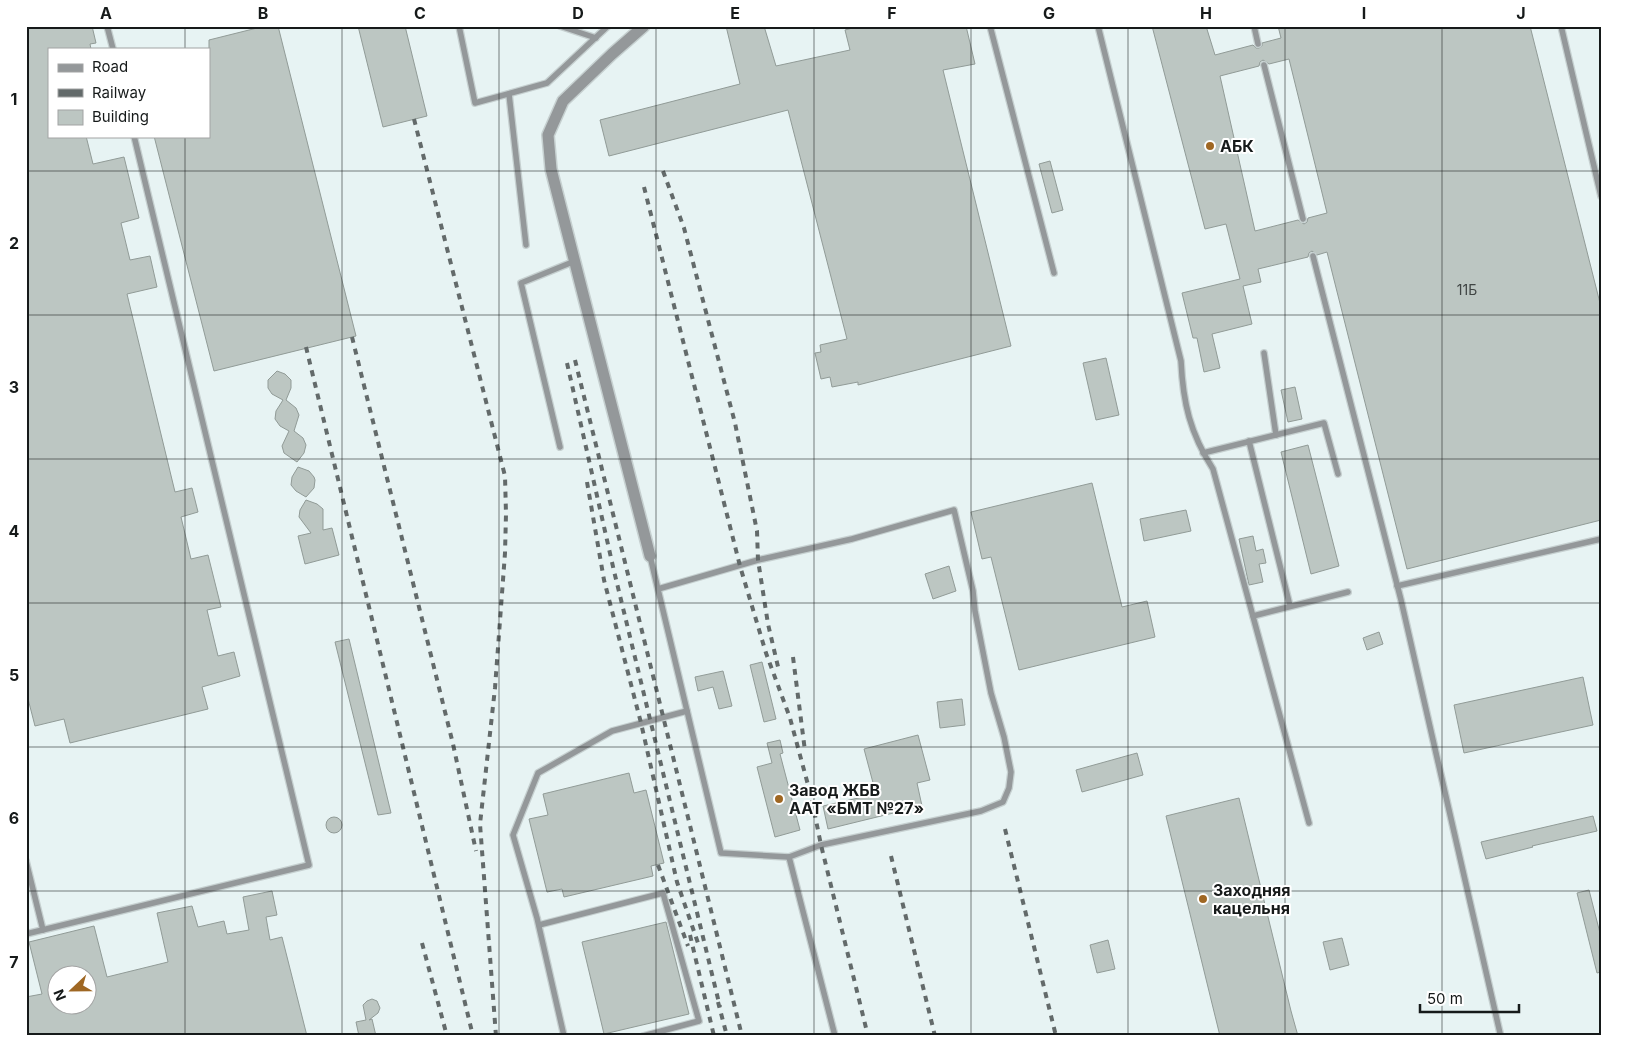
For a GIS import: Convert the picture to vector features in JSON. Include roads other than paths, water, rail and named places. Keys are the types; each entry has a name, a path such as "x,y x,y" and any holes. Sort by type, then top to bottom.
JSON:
{"street":[{"path":"644,26 563,101 548,135 551,169 650,556"}],"lane":[{"path":"107,26 113,48"},
{"path":"459,26 475,103 547,83 608,26"},
{"path":"560,26 596,38"},
{"path":"990,26 1054,273"},
{"path":"1098,26 1181,361 1182,387 1193,433 1213,469 1309,823"},
{"path":"1254,26 1258,44"},
{"path":"1561,26 1601,196"},
{"path":"1264,65 1303,219"},
{"path":"509,94 526,245"},
{"path":"26,934 309,865 134,138"},
{"path":"1313,256 1397,586 1500,1033"},
{"path":"560,447 521,282 575,261"},
{"path":"1264,353 1276,435"},
{"path":"1203,453 1324,423 1338,474"},
{"path":"1249,441 1290,606"},
{"path":"650,556 721,853 789,857 821,845 981,811 1004,802 1011,772 1004,737 991,693 954,510 852,539 758,560 658,589"},
{"path":"1397,586 1601,539"},
{"path":"1253,616 1348,592"},
{"path":"564,1036 539,925 512,835 538,773 612,731 687,711"},
{"path":"789,857 835,1036"},
{"path":"26,861 43,930"},
{"path":"539,925 663,893 699,1021 644,1036"}],"railway":[{"path":"414,119 505,476 505,553 495,688 480,824 496,1036"},
{"path":"663,171 684,228 735,423 757,531 758,560 768,624 779,671"},
{"path":"644,187 740,566 766,653 790,718 811,796 821,845 868,1036"},
{"path":"352,337 453,744 476,851"},
{"path":"306,347 473,1036"},
{"path":"575,360 742,1036"},
{"path":"567,363 614,571 720,1007"},
{"path":"587,482 604,580 641,723 677,882 698,943"},
{"path":"793,657 805,751"},
{"path":"1005,829 1056,1036"},
{"path":"891,856 935,1036"},
{"path":"658,865 688,946"},
{"path":"690,935 714,1036"},
{"path":"422,943 447,1036"},
{"path":"718,1002 727,1036"}],"place":[{"name":"АБК","path":"1210,146"},
{"name":"Завод ЖБВ ААТ «БМТ №27»","path":"779,799"},
{"name":"Заходняя кацельня","path":"1203,899"}]}
